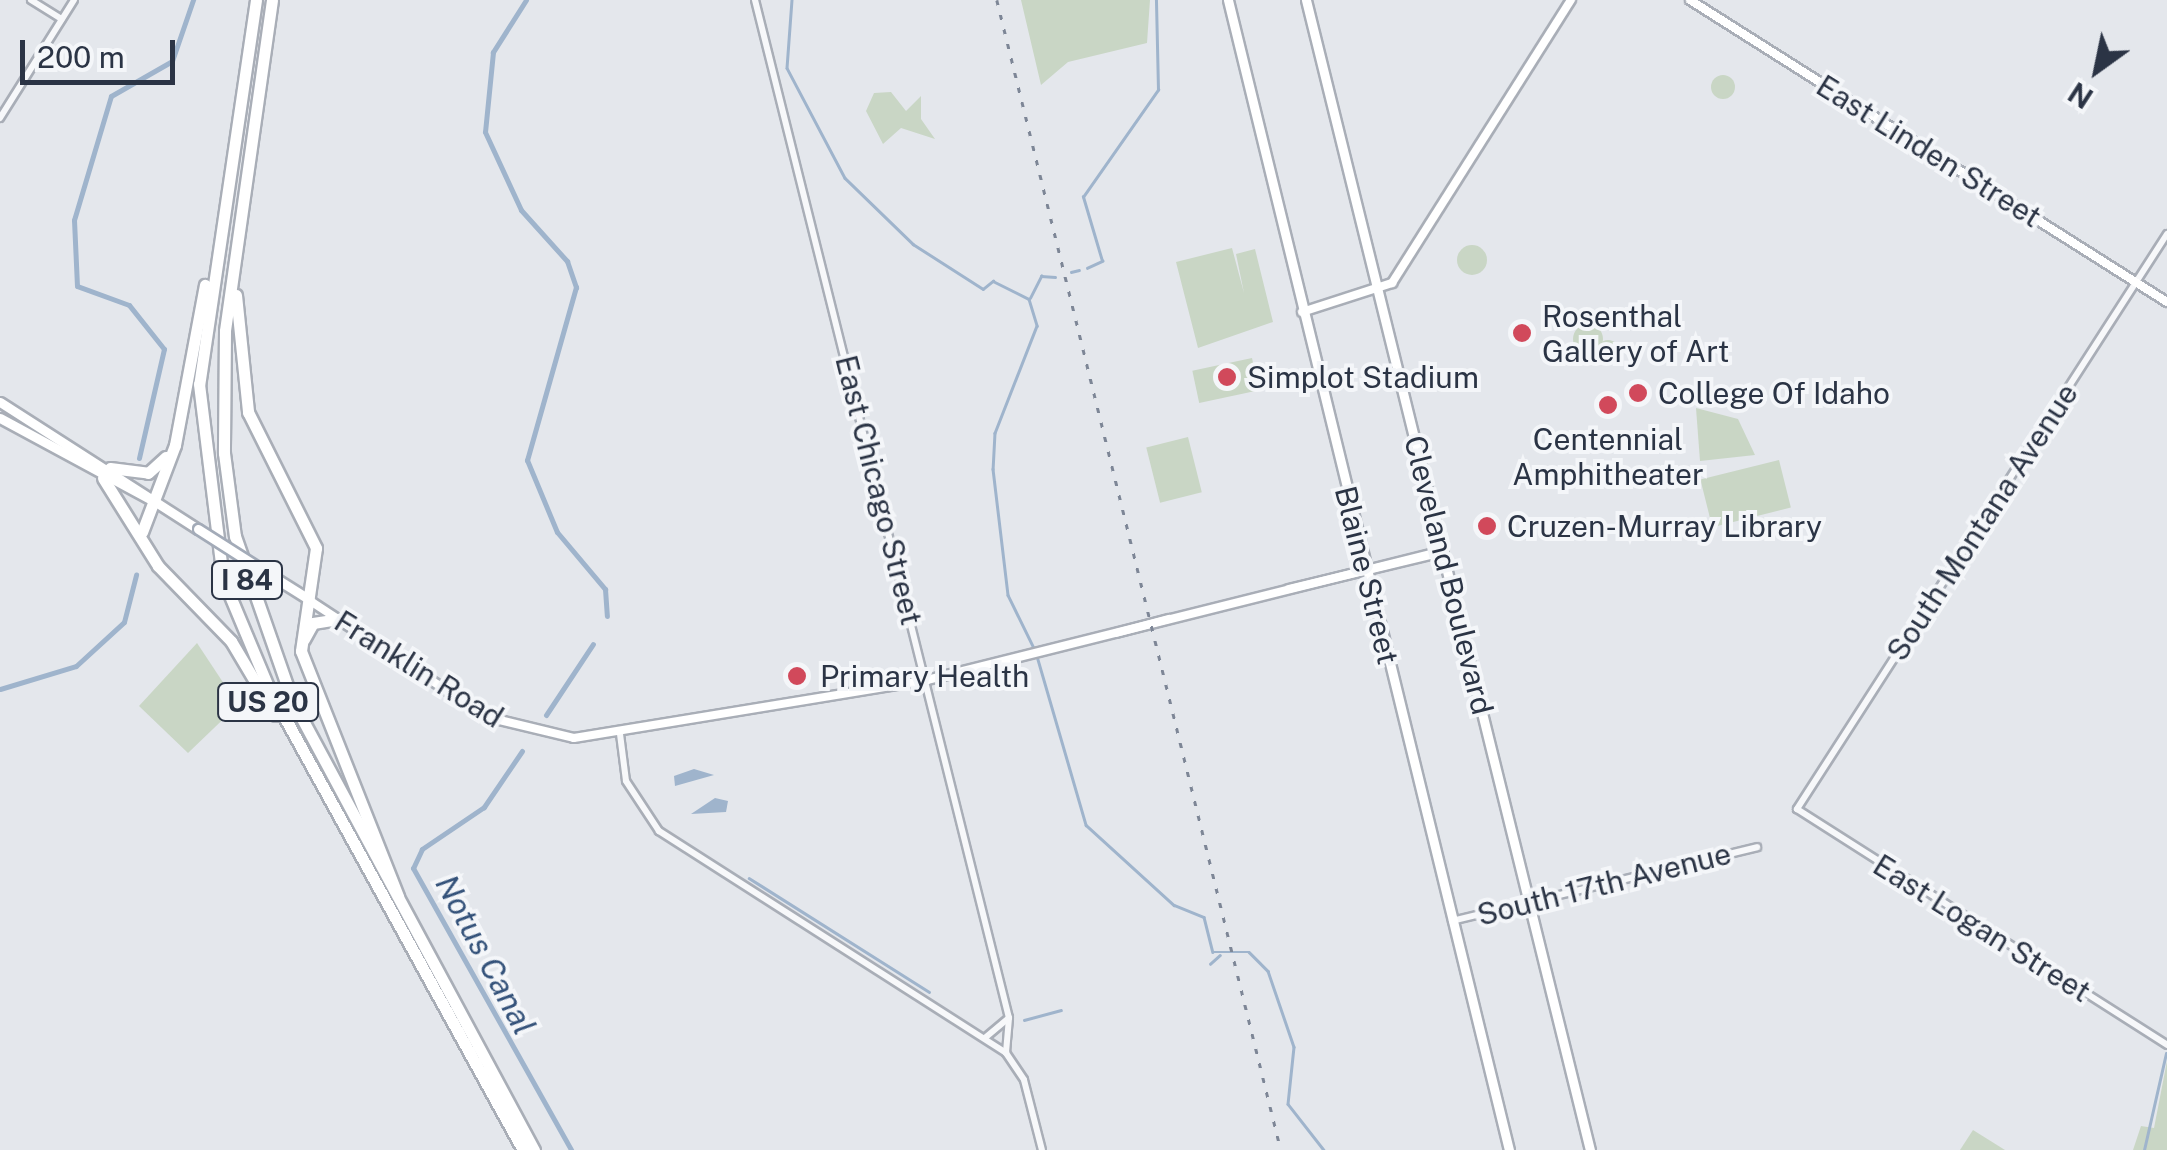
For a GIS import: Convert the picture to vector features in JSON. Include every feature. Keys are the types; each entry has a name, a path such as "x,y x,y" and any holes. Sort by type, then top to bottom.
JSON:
{"highway":[{"name":"I 84","path":"256,0 199,384 209,513 251,651 523,1150"},
{"name":"I 84","path":"272,0 239,226 222,394 236,536 292,700 534,1150"},
{"path":"142,536 150,499 175,445 223,224"},
{"path":"239,226 240,375 259,443 316,548 312,602"},
{"path":"106,473 148,473 175,445"},
{"name":"US 20","path":"106,473 142,536 231,642 332,803"},
{"name":"US 20","path":"312,602 300,638 310,672 395,873 399,904"},
{"path":"310,672 305,632 338,619"}],"main road":[{"name":"Blaine Street","path":"1228,0 1509,1150"},
{"name":"Cleveland Boulevard","path":"1306,0 1590,1150"},
{"path":"1302,312 1378,292 1392,283 1571,0"},
{"name":"East Linden Street","path":"1690,0 2167,302"},
{"name":"Franklin Road","path":"0,402 106,473"},
{"name":"Franklin Road","path":"0,416 150,499 501,724 555,737 620,734 926,680 1444,552"},
{"path":"0,416 25,417"}],"street":[{"path":"31,0 62,20"},
{"path":"0,118 74,0"},
{"name":"East Chicago Street","path":"755,0 1009,1018 1006,1053"},
{"name":"South Montana Avenue","path":"1797,809 2167,234"},
{"path":"620,734 626,780 659,832 1006,1053 1024,1080 1042,1150"},
{"name":"East Logan Street","path":"1797,809 2167,1045"},
{"name":"South 17th Avenue","path":"1452,921 1757,847"},
{"path":"985,1038 1009,1018"}],"green space":[{"path":"1021,0 1150,0 1147,43 1068,62 1041,85"},
{"path":"1723,75 1735,87 1723,99 1711,87"},
{"path":"891,92 906,111 921,96 921,119 935,139 901,128 883,144 866,111 874,93"},
{"path":"1472,245 1483,249 1487,260 1483,271 1472,275 1461,271 1457,260 1461,249"},
{"path":"1232,248 1244,293 1236,254 1255,249 1273,322 1198,348 1176,262"},
{"path":"1588,324 1599,328 1603,339 1599,350 1588,354 1577,350 1573,339 1577,328"},
{"path":"1608,340 1620,352 1608,364 1596,352"},
{"name":"Simplot Stadium","path":"1252,358 1259,390 1199,403 1192,371"},
{"path":"1696,408 1738,419 1755,455 1700,461"},
{"path":"1188,437 1202,492 1160,503 1146,447"},
{"path":"1779,460 1791,508 1712,527 1700,480"},
{"path":"197,643 238,705 188,753 139,706"},
{"path":"2167,1061 2167,1150 2133,1150 2141,1126 2154,1128"},
{"path":"1973,1130 2005,1150 1960,1150"}],"water":[{"path":"694,769 714,775 675,786 674,776"},
{"path":"715,798 728,801 726,812 691,814"}],"waterway":[{"path":"139,458 164,349 129,305 77,286 74,220 111,96 172,61 193,0"},
{"name":"Notus Canal","path":"526,0 493,52 485,132 521,210 567,261 576,287 527,460 557,532 605,589 607,616"},
{"path":"792,0 787,68 845,178 913,244 983,289 993,281 1029,299 1037,326 995,433 993,469 1008,595 1034,648"},
{"path":"1087,268 1102,261 1083,197 1158,90 1156,0"},
{"path":"1071,272 1079,270"},
{"path":"1030,298 1041,276 1055,277"},
{"path":"0,689 76,666 124,622 136,575"},
{"name":"Notus Canal","path":"546,715 593,644"},
{"path":"1037,656 1086,825 1174,905 1204,917 1213,952 1249,952 1268,971 1294,1047 1288,1104 1324,1150"},
{"name":"Notus Canal","path":"522,751 484,807 422,849 413,868 571,1150"},
{"path":"749,878 929,992"},
{"path":"1210,964 1220,955"},
{"path":"1024,1020 1061,1010"},
{"path":"2144,1150 2166,1053"}],"railway":[{"path":"997,0 1281,1150"}],"place":[{"name":"Rosenthal Gallery of Art","path":"1522,333"},
{"name":"Simplot Stadium","path":"1227,377"},
{"name":"College Of Idaho","path":"1638,393"},
{"name":"Centennial Amphitheater","path":"1608,405"},
{"name":"Cruzen-Murray Library","path":"1487,526"},
{"name":"Primary Health","path":"797,676"}]}
